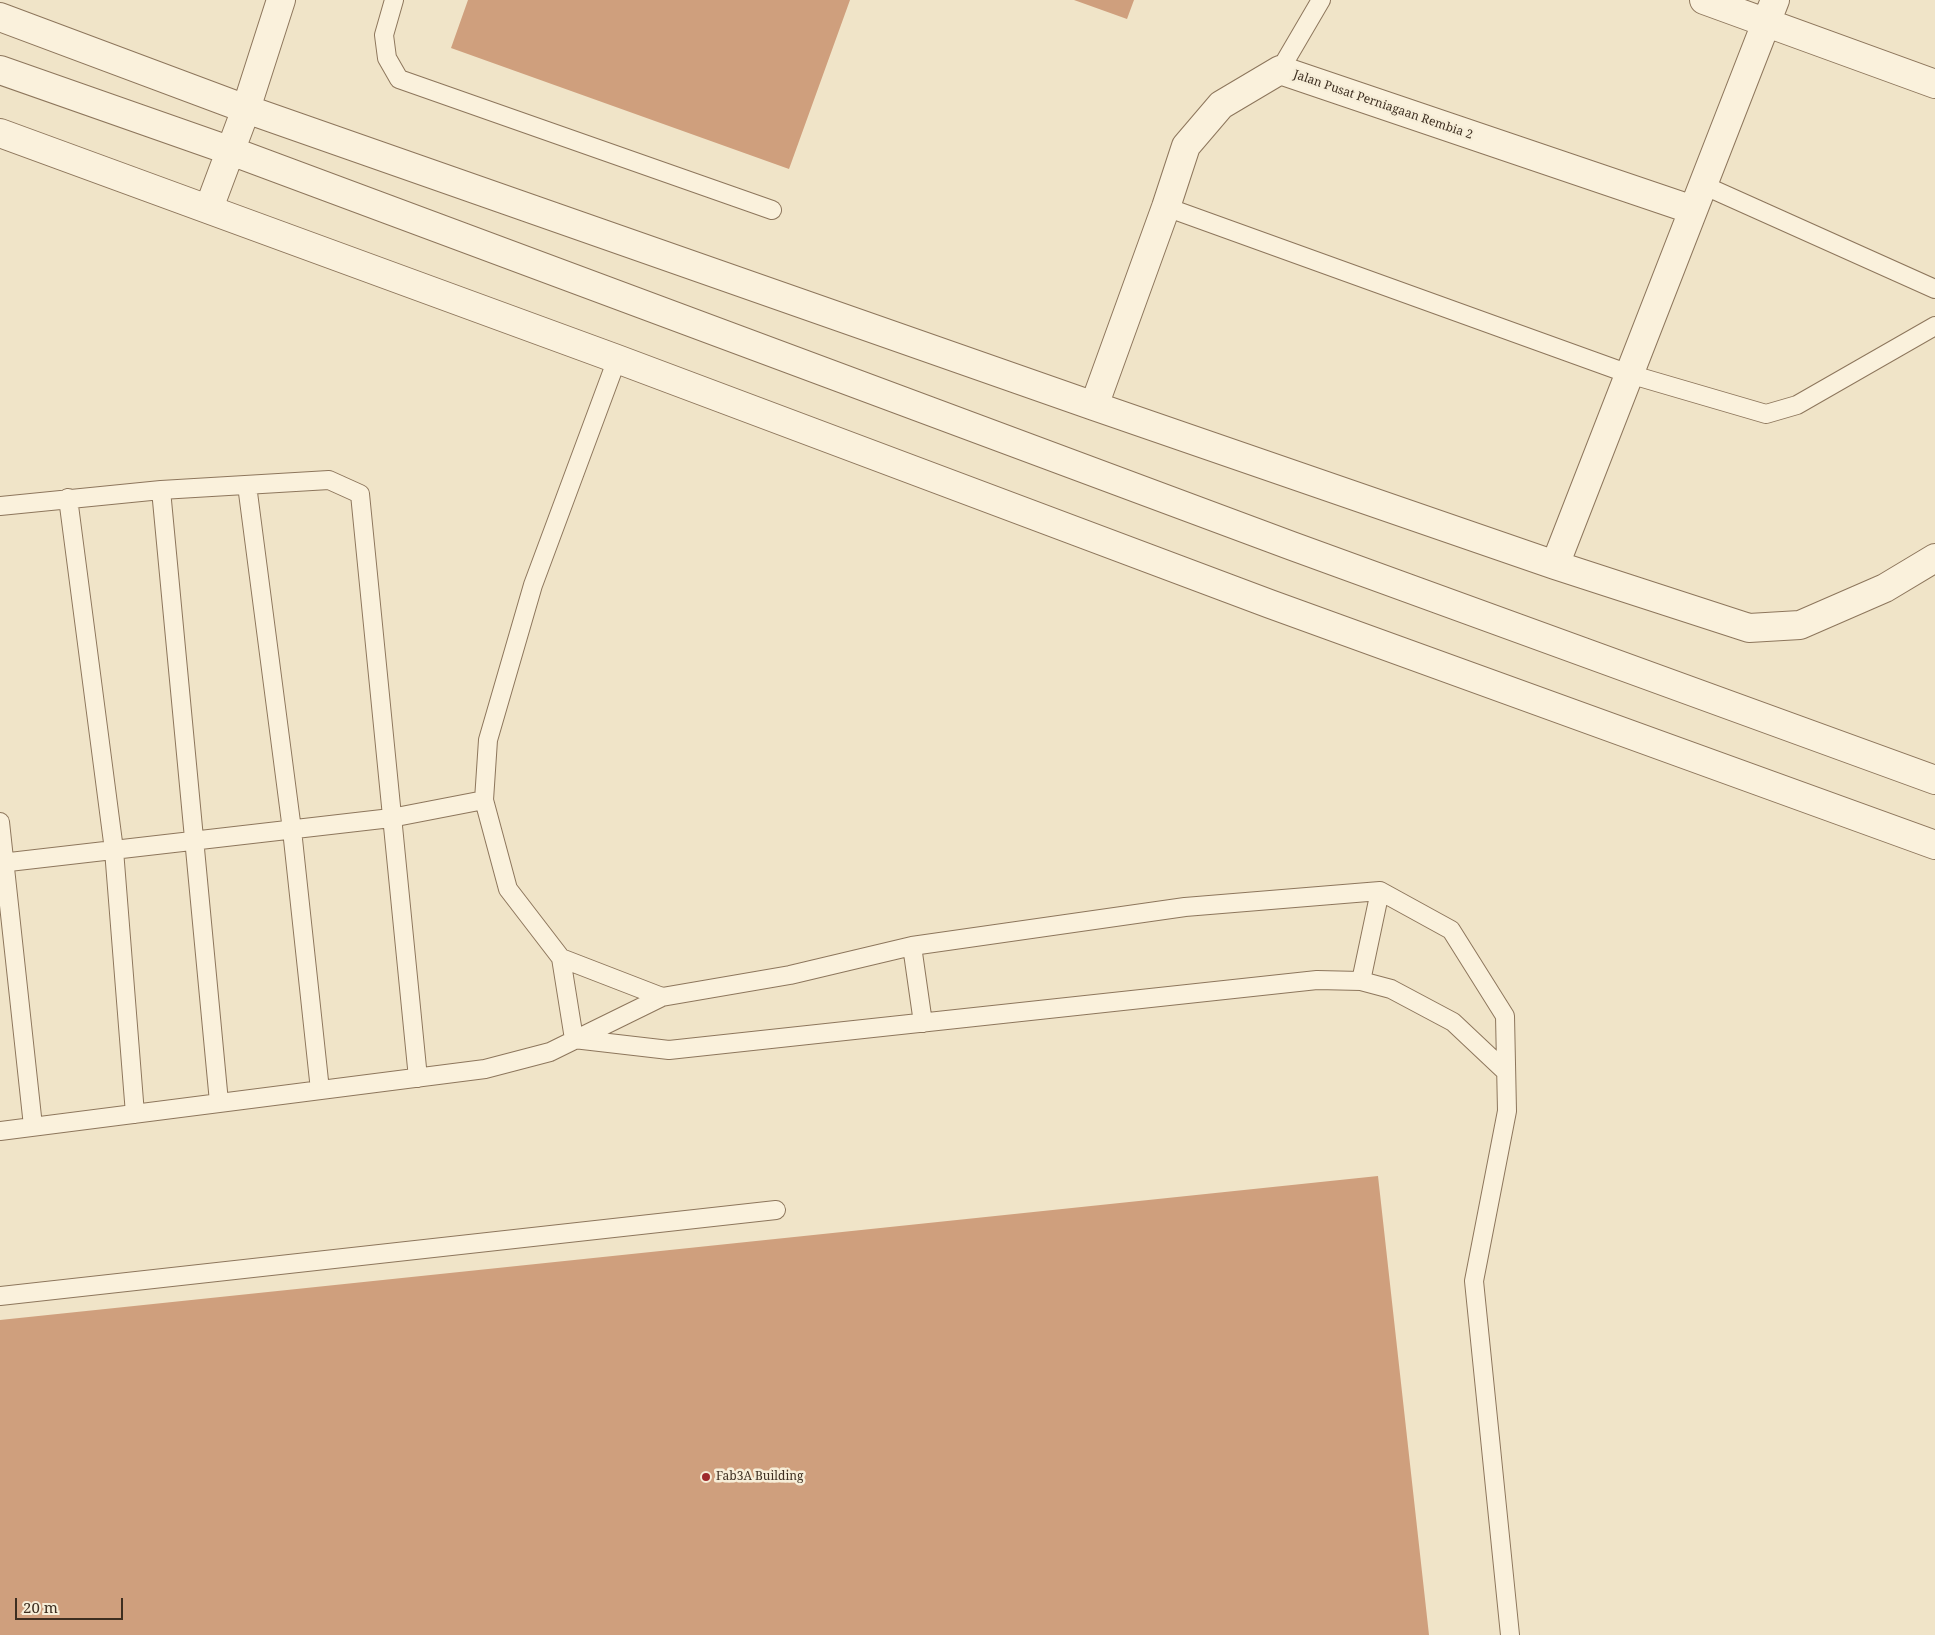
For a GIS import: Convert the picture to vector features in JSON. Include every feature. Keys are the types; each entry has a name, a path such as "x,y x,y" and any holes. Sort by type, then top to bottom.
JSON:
{"street":[{"path":"209,208 246,109 281,0"},
{"path":"1704,0 1770,11 1935,84"},
{"path":"1555,565 1770,11"},
{"path":"0,17 246,109 1094,406 1555,565 1749,628 1800,625 1885,588 1935,558"},
{"path":"0,70 231,151 1292,546 1935,780"},
{"name":"Jalan Pusat Perniagaan Rembia 2","path":"1094,406 1186,146 1221,105 1280,70 1693,210"},
{"path":"0,133 617,359 1280,608 1935,845"}],"lane":[{"path":"394,0 384,35 387,58 399,79 772,210"},
{"path":"1280,70 1321,0"},
{"path":"1703,184 1935,289"},
{"path":"1166,207 1629,374 1766,414 1797,405 1935,326"},
{"path":"574,1039 561,958 508,889 484,800 488,740 533,585 617,359"},
{"path":"0,506 161,490 329,480 360,494 418,1078"},
{"path":"247,485 292,830 320,1090"},
{"path":"161,490 219,1102"},
{"path":"68,498 114,850 135,1114"},
{"path":"2,863 391,818 484,800"},
{"path":"0,822 2,863 33,1126"},
{"path":"0,1131 484,1069 550,1052 662,997 790,975 912,946 1184,907 1380,891 1451,930 1505,1016 1505,1071 1508,1111 1474,1281 1510,1635"},
{"path":"1361,981 1380,891"},
{"path":"912,946 922,1023"},
{"path":"561,958 662,997"},
{"path":"574,1039 669,1050 1317,980 1361,981 1391,989 1453,1022 1505,1071"},
{"path":"0,1296 776,1210"}],"building":[{"path":"468,0 850,0 789,169 451,48"},
{"path":"1074,0 1134,0 1127,19"},
{"name":"Fab3A Building","path":"1378,1176 1429,1635 0,1635 0,1320"}],"place":[{"name":"Fab3A Building","path":"706,1477"}]}
